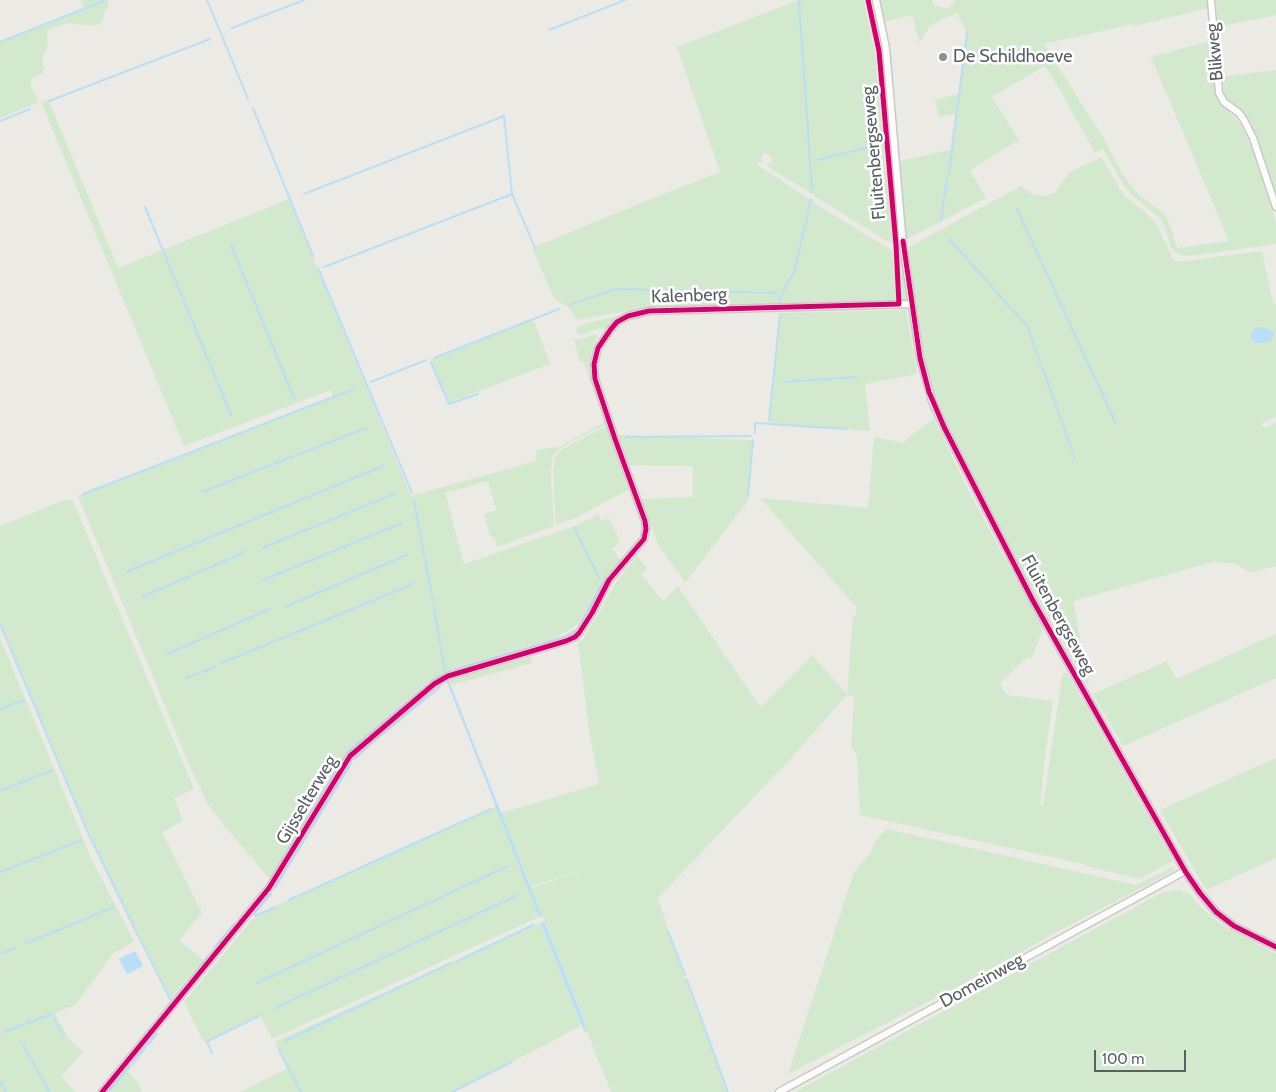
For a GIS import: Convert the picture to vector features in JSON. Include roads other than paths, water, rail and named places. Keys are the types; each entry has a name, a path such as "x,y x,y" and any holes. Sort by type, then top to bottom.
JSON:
{"street":[{"name":"Fluitenbergseweg","path":"876,0 886,48 903,244 924,378 932,401 1032,599 1185,871 1216,912 1234,926 1276,947"},
{"name":"Blikweg","path":"1211,0 1220,93 1224,102 1239,113 1253,138 1276,207"},
{"name":"Kalenberg","path":"646,531 645,521 595,379 594,364 598,348 605,335 618,322 628,316 649,311 912,304"},
{"name":"Gijsselterweg","path":"102,1092 269,888 350,756 434,684 448,676 566,641 578,634 592,613 609,580 644,539 646,531"},
{"name":"Domeinweg","path":"779,1092 1185,871"}],"water":[{"path":"1263,327 1274,334 1271,341 1257,343 1251,340 1251,333 1256,328"},
{"path":"449,681 542,916 539,917 447,682"},
{"path":"544,921 586,1026 583,1029 541,923"},
{"path":"135,951 143,966 127,974 119,959"}],"waterway":[{"path":"0,42 106,0"},
{"path":"207,0 248,99"},
{"path":"232,28 304,0"},
{"path":"549,30 625,0"},
{"path":"799,0 812,190"},
{"path":"949,174 967,34"},
{"path":"49,101 210,39"},
{"path":"253,108 313,256"},
{"path":"0,121 30,109"},
{"path":"304,194 504,116 512,194 535,248"},
{"path":"817,160 882,144"},
{"path":"941,220 947,179"},
{"path":"324,267 512,194"},
{"path":"779,303 783,290 794,273 811,199"},
{"path":"145,207 231,415"},
{"path":"1017,209 1115,422"},
{"path":"950,240 1027,326 1075,458"},
{"path":"231,245 294,398"},
{"path":"318,268 412,493"},
{"path":"569,305 616,289 778,293"},
{"path":"434,358 559,309"},
{"path":"769,420 780,315"},
{"path":"371,382 426,360"},
{"path":"431,363 449,404 478,394"},
{"path":"782,382 857,377"},
{"path":"83,494 354,389"},
{"path":"755,433 755,423 846,429"},
{"path":"202,492 366,428"},
{"path":"627,437 751,436"},
{"path":"748,496 753,440"},
{"path":"126,572 383,466"},
{"path":"262,548 394,494"},
{"path":"414,501 433,602"},
{"path":"263,580 402,523"},
{"path":"574,527 599,578"},
{"path":"142,597 245,552"},
{"path":"285,607 407,555"},
{"path":"579,626 603,582"},
{"path":"222,663 413,584"},
{"path":"434,608 445,671"},
{"path":"167,654 270,609"},
{"path":"0,624 88,833 140,939"},
{"path":"455,669 564,637 575,630"},
{"path":"186,678 215,667"},
{"path":"271,877 348,751 437,677"},
{"path":"355,759 440,687"},
{"path":"0,709 24,700"},
{"path":"275,888 351,764"},
{"path":"0,791 53,770"},
{"path":"289,900 491,809"},
{"path":"0,872 82,840"},
{"path":"257,983 508,866"},
{"path":"254,914 271,894"},
{"path":"275,1008 516,896"},
{"path":"27,943 114,907"},
{"path":"255,916 276,907"},
{"path":"214,948 234,924"},
{"path":"457,961 533,925"},
{"path":"668,931 685,975"},
{"path":"142,943 170,999"},
{"path":"0,954 15,948"},
{"path":"165,1009 209,955"},
{"path":"285,1041 451,963"},
{"path":"687,980 728,1092"},
{"path":"6,1031 52,1014"},
{"path":"212,1053 208,1041 259,1016"},
{"path":"54,1019 62,1033"},
{"path":"148,1045 157,1034"},
{"path":"21,1042 50,1092"},
{"path":"132,1065 146,1047"},
{"path":"279,1050 301,1092"},
{"path":"452,1092 512,1062"},
{"path":"109,1092 130,1067"},
{"path":"0,1082 6,1092"}],"place":[{"name":"De Schildhoeve","path":"943,57"}]}
